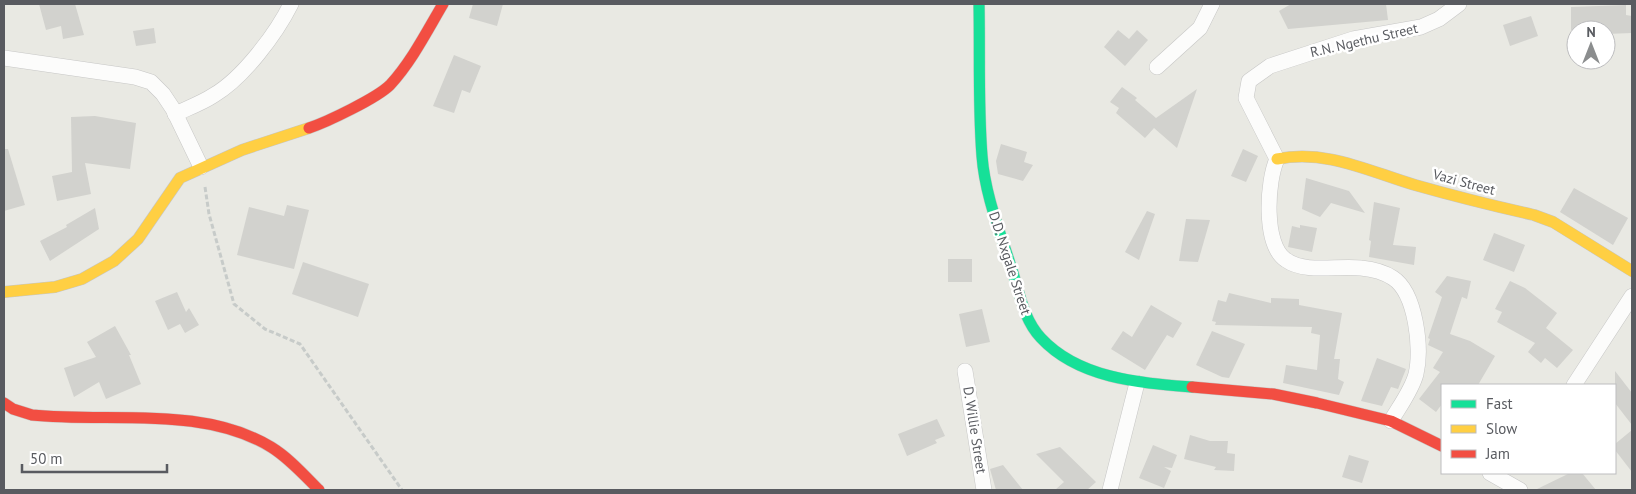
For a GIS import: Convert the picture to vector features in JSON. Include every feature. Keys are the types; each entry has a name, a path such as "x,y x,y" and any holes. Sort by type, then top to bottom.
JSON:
{"street":[{"path":"175,114 214,95 233,81 254,57 291,4"},
{"path":"4,292 56,287 82,279 114,261 138,239 180,178 242,150 328,122 389,86 415,52 443,4"},
{"name":"D.D. Nxgale Street","path":"979,4 982,156 988,193 1027,318 1040,338 1063,356 1097,372 1137,383 1273,394 1390,421 1441,446"},
{"path":"1157,66 1200,28 1212,4"},
{"name":"R.N. Ngethu Street","path":"1277,159 1246,98 1249,81 1257,74 1270,66 1328,46 1421,27 1439,19 1458,4"},
{"path":"4,58 135,76 151,82 163,94 175,114 201,167"},
{"name":"Vazi Street","path":"1277,159 1299,156 1349,161 1414,184 1534,215 1553,222 1632,270"},
{"path":"1277,159 1270,178 1270,218 1274,242 1278,252 1285,260 1295,265 1360,268 1382,273 1394,279 1402,287 1411,305 1419,348 1417,368 1413,382 1390,421"},
{"path":"1575,384 1632,296"},
{"name":"D. Willie Street","path":"965,370 984,490"},
{"path":"1110,490 1137,383"},
{"path":"4,403 25,414 39,417 82,416 157,420 223,428 249,436 271,447 319,490"},
{"path":"1495,474 1510,477 1520,490"}],"path":[{"path":"201,167 209,214 234,304 265,329 300,344 402,490"}],"building":[{"path":"39,4 75,4 84,35 63,39 61,26 46,30"},
{"path":"473,4 503,4 497,26 469,18"},
{"path":"1291,4 1386,4 1388,20 1288,29 1279,11"},
{"path":"1626,5 1626,15 1632,16 1632,33 1616,34 1616,20 1571,20 1571,7"},
{"path":"1531,16 1538,36 1510,46 1503,25"},
{"path":"154,28 156,43 136,46 133,31"},
{"path":"1118,30 1129,39 1137,30 1148,40 1125,66 1104,47"},
{"path":"454,55 481,66 470,93 462,90 454,113 433,106"},
{"path":"1122,87 1137,98 1135,100 1156,118 1197,89 1177,148 1154,128 1145,138 1116,113 1119,108 1110,102"},
{"path":"95,116 136,123 130,169 85,163 91,194 57,201 52,176 72,172 71,117"},
{"path":"1001,144 1027,152 1024,162 1033,165 1023,181 998,174 996,161"},
{"path":"4,149 8,149 25,205 4,211"},
{"path":"1243,149 1258,156 1246,182 1231,176"},
{"path":"1306,178 1349,191 1365,213 1331,203 1320,217 1302,209"},
{"path":"1574,188 1628,218 1613,245 1560,212"},
{"path":"1374,202 1400,208 1393,245 1416,247 1414,265 1369,257 1371,241 1369,240"},
{"path":"287,205 309,210 294,269 237,255 249,207 284,216"},
{"path":"95,208 99,229 50,261 40,241 67,227 66,225"},
{"path":"1147,211 1155,214 1139,260 1125,252"},
{"path":"1186,219 1210,220 1198,262 1179,261"},
{"path":"1300,225 1317,228 1312,252 1288,247 1292,226 1300,228"},
{"path":"1494,233 1525,245 1514,272 1483,260"},
{"path":"948,259 972,259 972,282 948,282"},
{"path":"303,262 369,284 358,317 292,294"},
{"path":"1447,276 1471,281 1467,299 1462,297 1450,334 1470,341 1495,356 1479,384 1441,384 1441,405 1436,412 1419,399 1440,372 1433,368 1443,352 1428,345 1430,339 1428,338 1442,297 1435,292"},
{"path":"1510,281 1525,288 1557,313 1546,328 1573,350 1557,368 1545,358 1541,363 1528,352 1535,343 1497,322 1502,312 1495,309"},
{"path":"177,292 186,312 189,308 199,325 185,333 180,324 168,330 155,301"},
{"path":"1229,293 1271,303 1271,298 1299,299 1299,305 1342,313 1334,359 1340,359 1338,379 1344,382 1339,395 1283,383 1286,365 1317,370 1320,335 1311,333 1312,327 1215,325 1216,322 1212,321 1218,300 1226,302"},
{"path":"1151,305 1182,323 1173,338 1167,335 1145,370 1111,349 1123,331 1132,337"},
{"path":"982,309 990,342 966,347 959,314"},
{"path":"115,326 131,355 129,355 141,384 106,399 99,382 74,397 64,368 96,357 87,342"},
{"path":"1212,331 1245,344 1229,378 1222,377 1196,365"},
{"path":"1377,358 1406,369 1398,389 1391,387 1382,406 1361,401"},
{"path":"1615,371 1632,393 1632,425 1616,404"},
{"path":"937,419 945,436 935,440 937,443 907,456 898,434"},
{"path":"1632,430 1632,472 1616,451 1616,443"},
{"path":"1190,435 1210,441 1228,441 1227,453 1235,454 1234,471 1214,470 1216,467 1184,459"},
{"path":"1153,445 1177,455 1172,468 1164,467 1171,471 1164,488 1139,478"},
{"path":"1060,447 1096,482 1087,490 1055,490 1064,482 1036,454"},
{"path":"1349,455 1369,461 1362,483 1342,477"},
{"path":"1003,465 1023,490 996,490 990,469"},
{"path":"1568,474 1583,474 1596,490 1535,490"}],"traffic: fast":[{"path":"979,4 980,118 986,186 1023,307 1030,323 1041,338 1056,352 1092,370 1132,381 1192,387"}],"traffic: slow":[{"path":"4,292 55,287 82,279 114,261 138,239 180,178 242,150 309,128"},
{"path":"1277,159 1295,157 1330,159 1430,189 1534,215 1553,222 1632,271"}],"traffic: jam":[{"path":"309,128 351,109 390,85 412,56 443,4"},
{"path":"1192,387 1273,394 1317,403 1391,421 1441,446"},
{"path":"4,403 13,409 32,415 154,418 215,425 244,434 278,451 319,490"}]}
